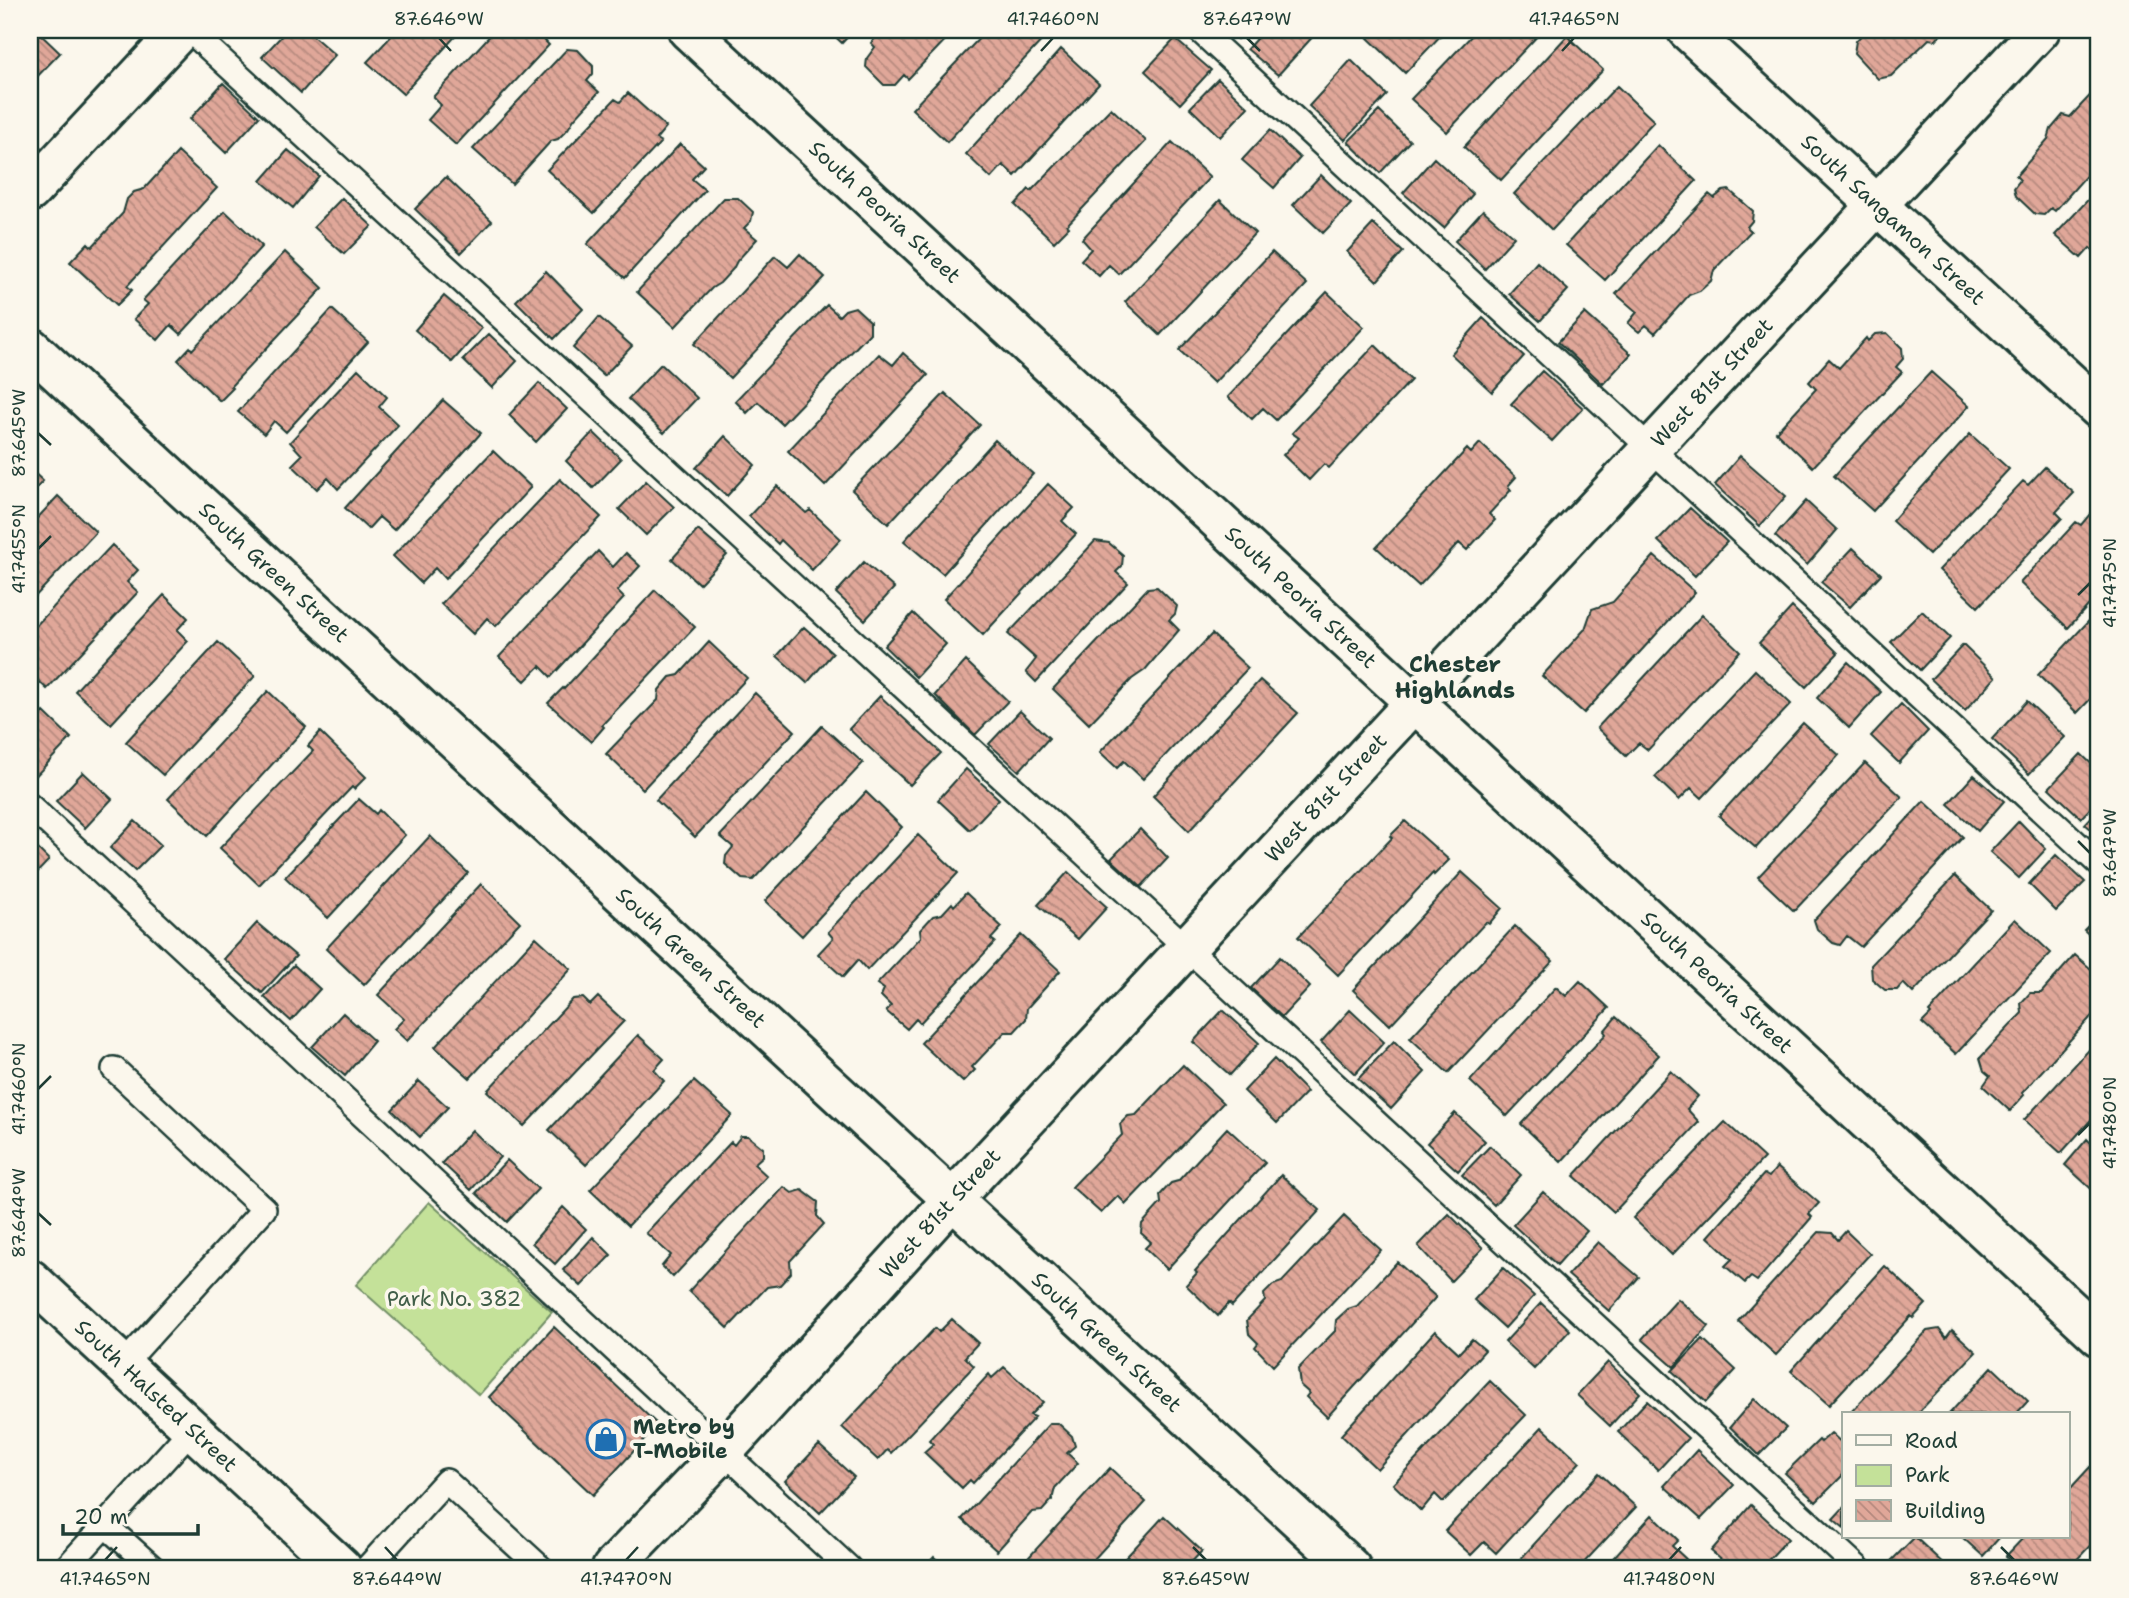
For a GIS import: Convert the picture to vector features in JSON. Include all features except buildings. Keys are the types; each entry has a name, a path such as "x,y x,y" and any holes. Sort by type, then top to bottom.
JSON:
{"street":[{"path":"30,192 180,30"},
{"name":"South Peoria Street","path":"688,30 2099,1336"},
{"name":"South Sangamon Street","path":"1687,30 2099,409"},
{"name":"West 81st Street","path":"612,1568 724,1451 952,1200 2040,30"},
{"name":"South Green Street","path":"30,347 1351,1568"},
{"name":"South Halsted Street","path":"30,1279 342,1568"}],"lane":[{"path":"189,30 1858,1568"},
{"path":"1199,30 2099,864"},
{"path":"30,806 849,1568"},
{"path":"114,1069 264,1209 123,1365"},
{"path":"66,1568 192,1429"},
{"path":"367,1568 446,1481 541,1568"},
{"path":"105,1525 153,1568"}],"green space":[{"name":"Park No. 382","path":"429,1202 552,1312 479,1395 356,1285"}],"place":[{"name":"Metro by T-Mobile","path":"606,1439"}],"district":[{"name":"Chester Highlands","path":"1455,677"}]}
